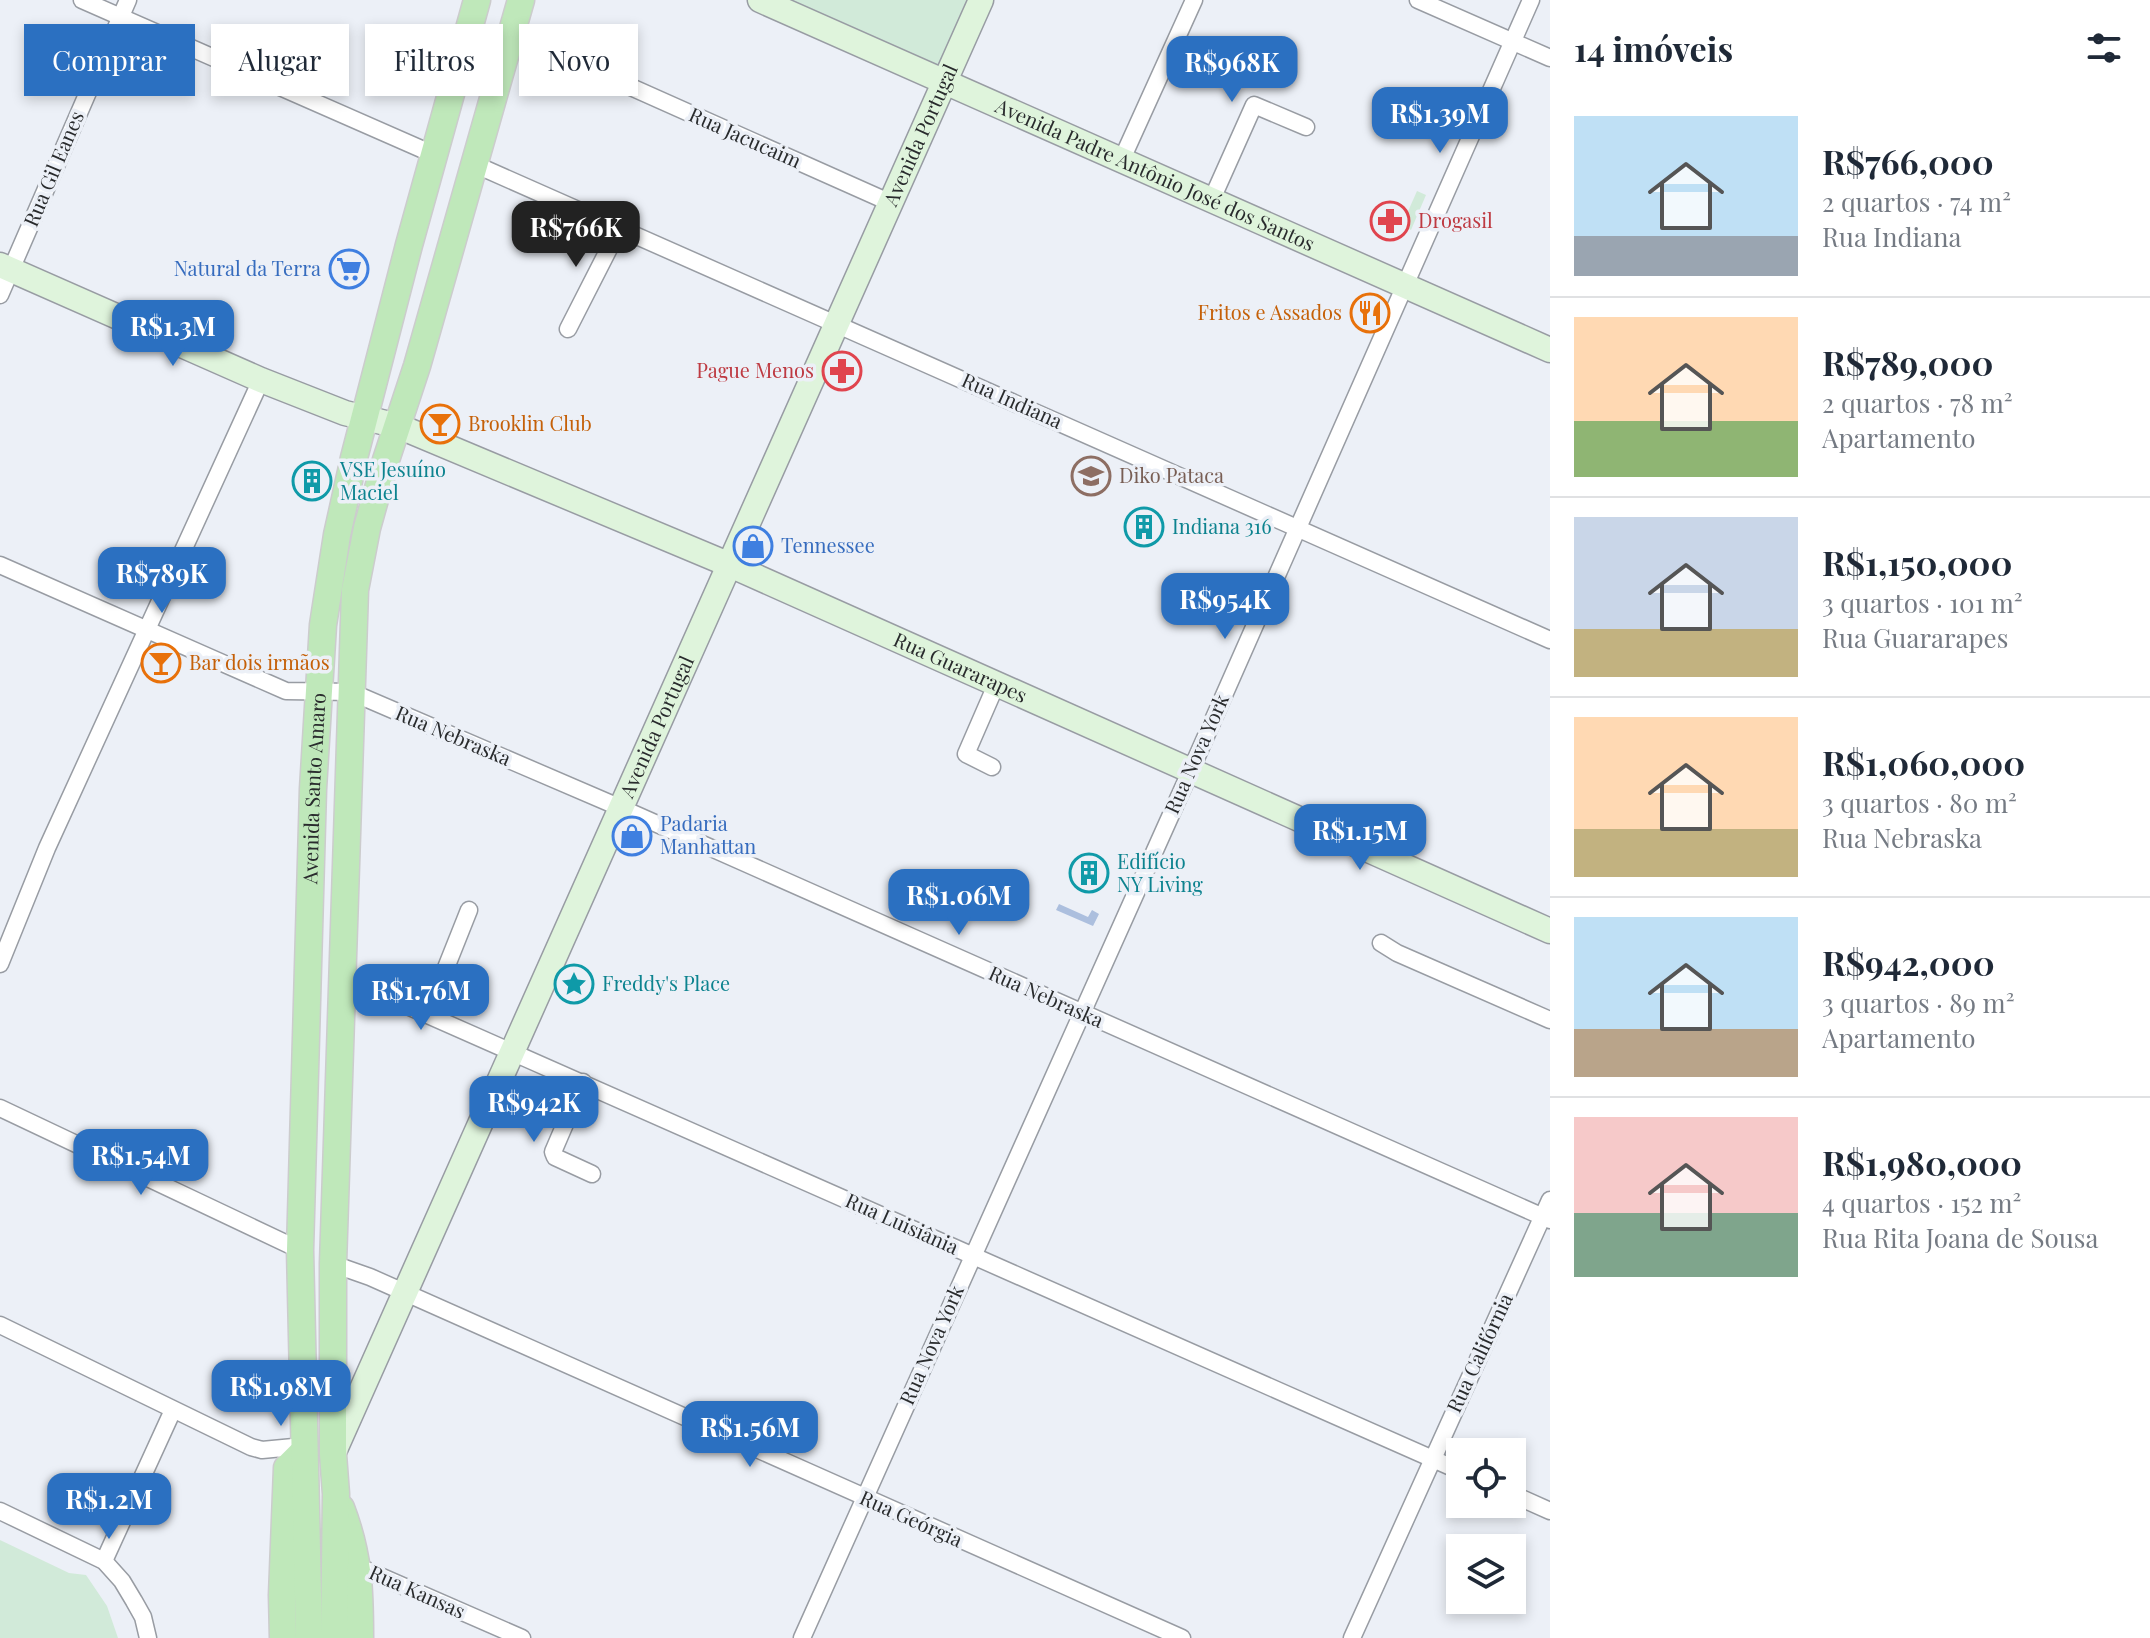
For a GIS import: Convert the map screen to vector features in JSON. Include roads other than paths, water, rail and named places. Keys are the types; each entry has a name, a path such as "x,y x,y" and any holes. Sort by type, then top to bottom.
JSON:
{"main road":[{"name":"Avenida Santo Amaro","path":"321,1592 304,1449 300,1250 304,1050 323,625 337,535 360,432 477,0"},
{"name":"Avenida Santo Amaro","path":"321,1592 336,1494 333,1454 333,1264 355,590 367,528 521,0"},
{"path":"283,1638 287,1466 304,1449"},
{"path":"336,1494 353,1541 360,1638"},
{"path":"309,1638 321,1592"},
{"path":"321,1592 334,1638"}],"street":[{"path":"82,0 435,155"},
{"name":"Rua Gil Eanes","path":"0,295 5,268 128,0"},
{"name":"Avenida Padre Antônio José dos Santos","path":"760,0 1550,350"},
{"name":"Avenida Portugal","path":"333,1454 981,0"},
{"path":"1122,159 1194,0"},
{"path":"1418,0 1550,58"},
{"name":"Rua Nova York","path":"802,1638 1191,770 1531,0"},
{"name":"Rua Jacucaim","path":"512,34 891,203"},
{"path":"1212,199 1254,105 1306,127"},
{"name":"Rua Indiana","path":"474,164 1550,640"},
{"path":"568,329 620,227"},
{"name":"Rua Guararapes","path":"5,268 261,380 360,432 398,426 730,565 1550,931"},
{"path":"0,964 47,848 261,380"},
{"name":"Rua Nebraska","path":"0,565 286,691 351,692 621,808 1547,1218"},
{"path":"992,767 966,754 996,685"},
{"path":"428,1013 469,910"},
{"path":"1381,943 1397,953 1550,1020"},
{"name":"Rua Luisiânia","path":"344,978 1446,1465"},
{"path":"583,1082 553,1152 555,1157 592,1174"},
{"path":"0,1108 300,1250"},
{"name":"Rua Califórnia","path":"1352,1638 1431,1459 1547,1218 1550,1200"},
{"name":"Rua Geórgia","path":"333,1264 1182,1638"},
{"path":"0,1325 262,1450 304,1449"},
{"path":"104,1561 173,1410"},
{"path":"1526,1500 1550,1511"},
{"path":"0,1511 104,1561 134,1601 143,1617 148,1638"},
{"name":"Rua Kansas","path":"357,1566 522,1638"}],"water":[{"path":"1059,904 1088,917 1092,910 1099,914 1093,926 1056,910"}],"place":[{"name":"Drogasil","path":"1390,221"},
{"name":"Natural da Terra","path":"349,269"},
{"name":"Fritos e Assados","path":"1370,313"},
{"name":"Pague Menos","path":"842,371"},
{"name":"Brooklin Club","path":"440,424"},
{"name":"Diko Pataca","path":"1091,476"},
{"name":"VSE Jesuíno Maciel","path":"312,481"},
{"name":"Indiana 316","path":"1144,527"},
{"name":"Tennessee","path":"753,546"},
{"name":"Bar dois irmãos","path":"161,663"},
{"name":"Padaria Manhattan","path":"632,836"},
{"name":"Edifício NY Living","path":"1089,873"},
{"name":"Freddy's Place","path":"574,984"}]}
